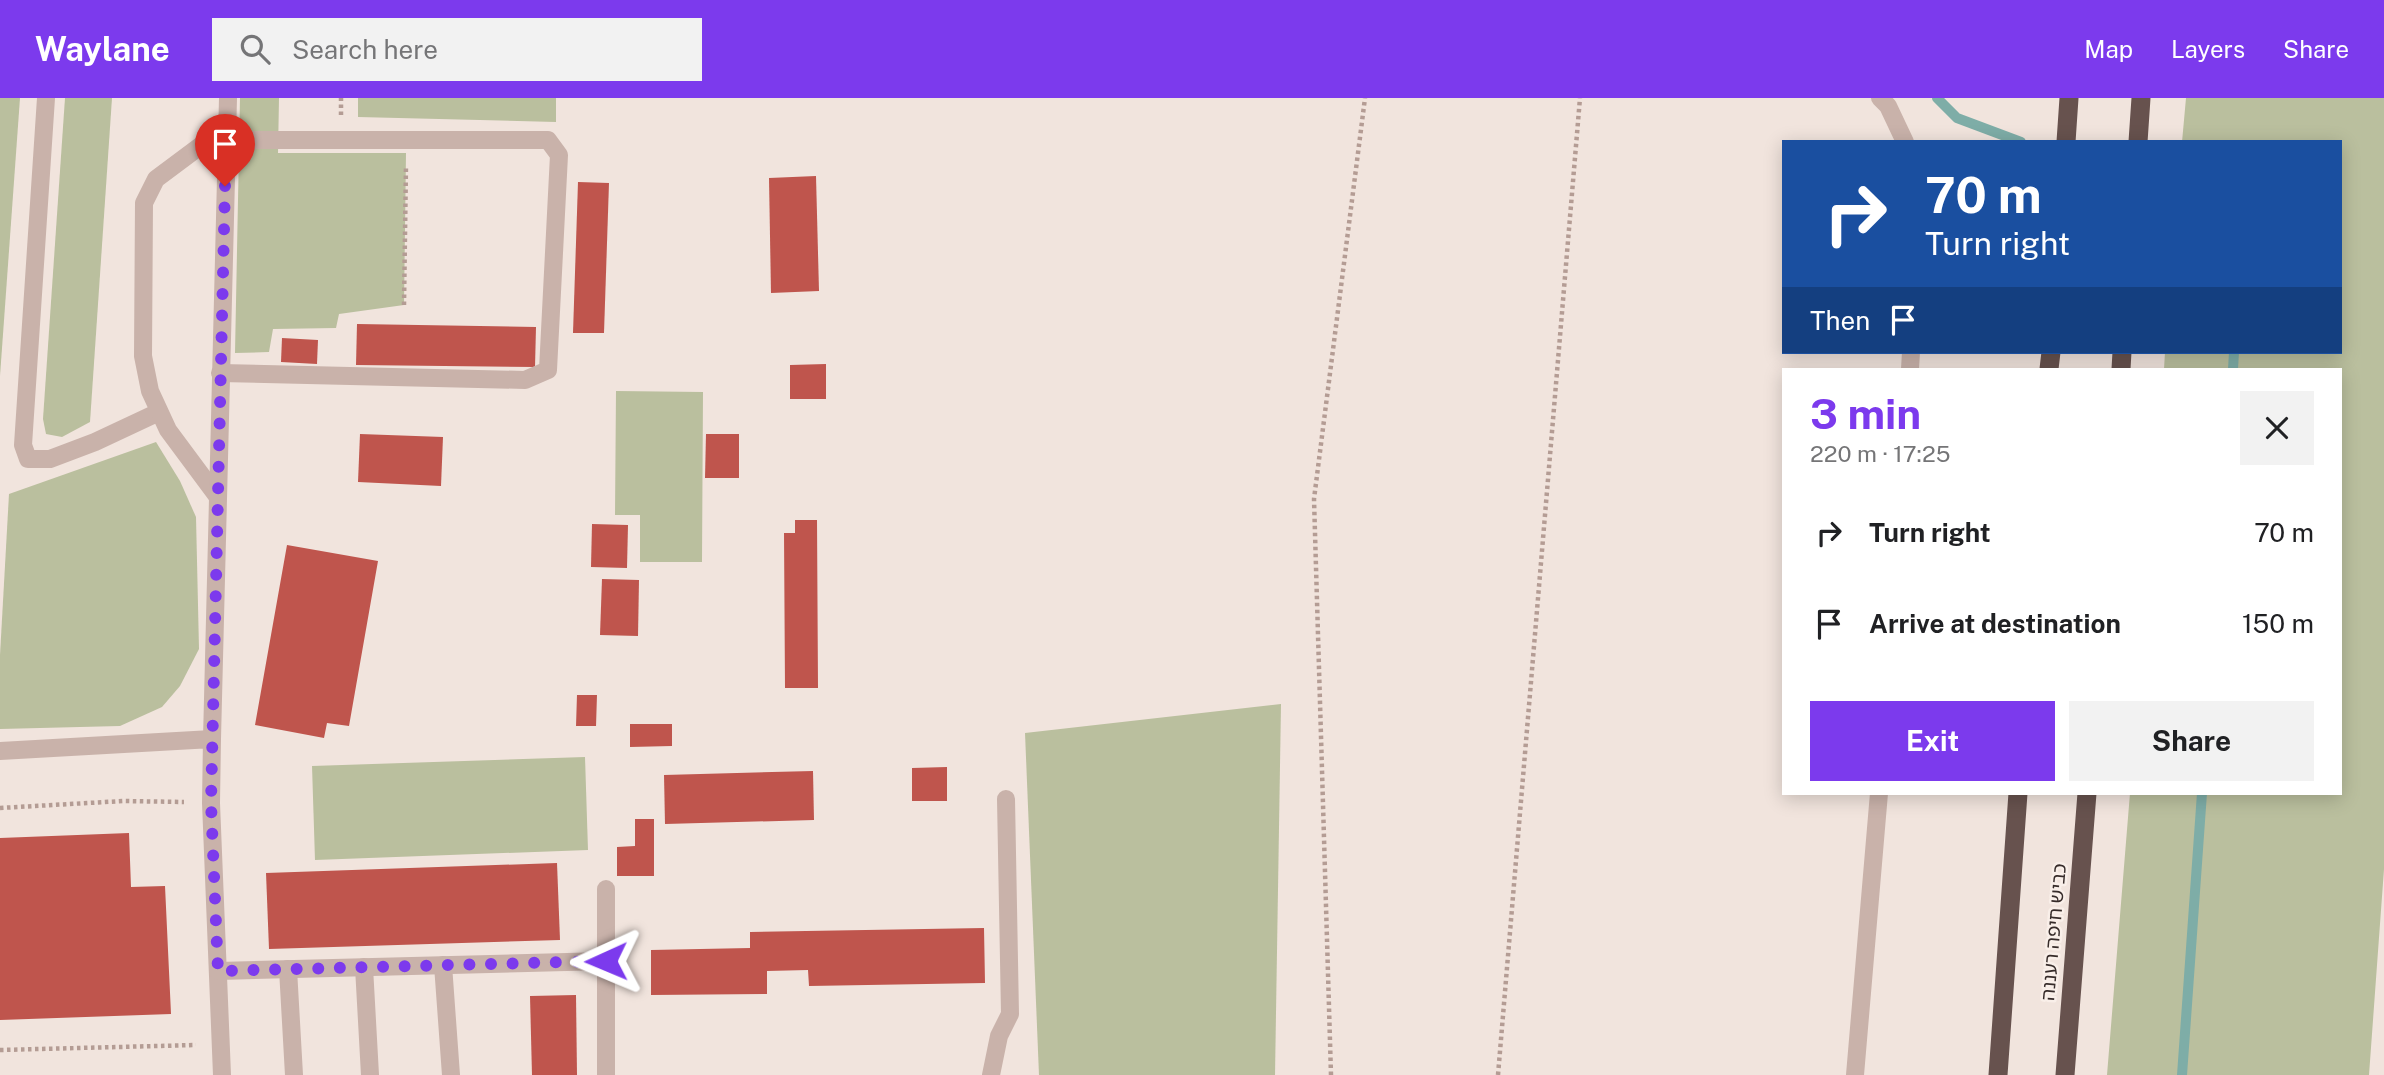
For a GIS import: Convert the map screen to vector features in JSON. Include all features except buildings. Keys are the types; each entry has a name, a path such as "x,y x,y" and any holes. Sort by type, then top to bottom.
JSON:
{"highway":[{"path":"2066,140 2069,98"},
{"path":"2138,140 2141,98"},
{"path":"1998,1075 2018,795"},
{"name":"כביש חיפה רעננה","path":"2065,1075 2087,795"}],"street":[{"path":"46,98 23,445 28,459 50,459 95,442 159,412"},
{"path":"222,1075 211,803 228,98"},
{"path":"1880,98 1888,106 1904,140"},
{"path":"217,496 168,430 150,391 143,356 144,203 156,179 227,132 406,140 548,140 559,155 548,370 525,380 220,373"},
{"path":"0,751 212,739"},
{"path":"1856,1075 1879,795"},
{"path":"991,1075 999,1036 1010,1014 1006,799"},
{"path":"606,889 606,1075"},
{"path":"218,971 606,961"},
{"path":"443,965 451,1075"},
{"path":"364,967 370,1075"},
{"path":"288,969 294,1075"}],"path":[{"path":"1331,1075 1314,499 1365,98"},
{"path":"1498,1075 1580,98"},
{"path":"404,305 406,140"},
{"path":"0,808 122,801 211,803"},
{"path":"0,1050 221,1044"}],"green space":[{"path":"0,98 20,98 0,376"},
{"path":"65,98 112,98 90,422 62,437 46,434 43,419"},
{"path":"240,98 279,98 278,153 406,153 404,305 339,314 336,328 273,329 269,352 235,353"},
{"path":"358,98 556,98 556,122 358,117"},
{"path":"2186,98 2384,98 2384,869 2369,1075 2107,1075 2130,795 2342,795 2342,368 2164,368 2165,354 2342,354 2342,140 2182,140"},
{"path":"616,391 703,392 702,562 640,562 640,515 615,515"},
{"path":"156,442 180,481 196,517 199,649 180,686 162,707 120,726 0,729 0,655 9,494"},
{"path":"1281,704 1275,1075 1039,1075 1025,733"},
{"path":"585,757 588,850 315,860 312,766"}],"waterway":[{"path":"1937,98 1957,118 2016,140"},
{"path":"2233,368 2234,354"},
{"path":"2182,1075 2202,795"}],"route":[{"path":"225,186 211,803 218,971 606,961"}]}
